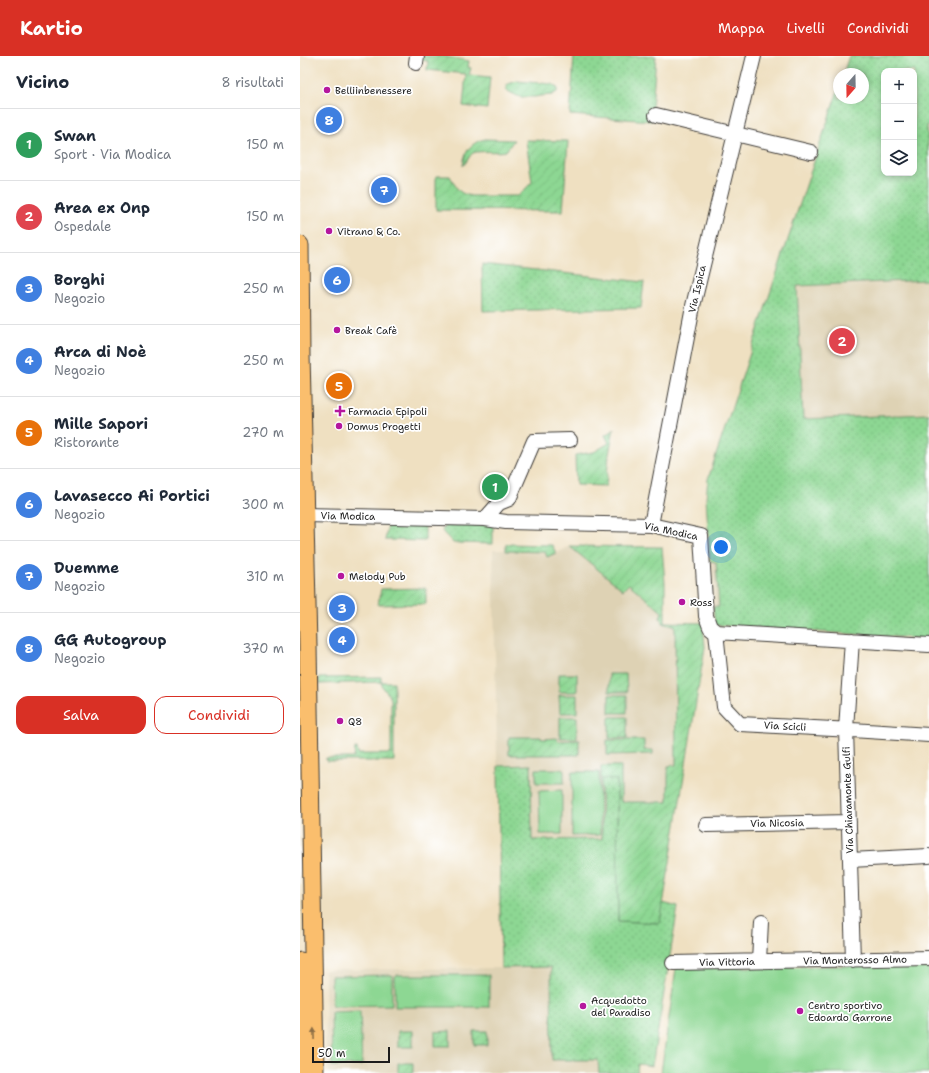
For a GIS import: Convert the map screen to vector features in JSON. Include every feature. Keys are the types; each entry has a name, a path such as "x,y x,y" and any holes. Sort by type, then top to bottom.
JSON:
{"main road":[{"path":"300,245 315,1073"},
{"path":"300,913 302,1073"}],"street":[{"name":"Via Ispica","path":"651,525 693,306 754,56"},
{"path":"656,115 811,152"},
{"path":"485,519 499,503 509,499 534,441 570,440"},
{"name":"Via Modica","path":"305,515 485,519 506,522 651,525 701,536 706,616 710,626 716,632"},
{"path":"716,632 929,645"},
{"name":"Via Scicli","path":"716,632 724,706 740,724 929,735"},
{"name":"Via Chiaramonte Gulfi","path":"852,640 846,729 853,960"},
{"name":"Via Nicosia","path":"706,825 848,822"},
{"path":"850,860 929,856"},
{"path":"759,961 761,922"},
{"name":"Via Monterosso Almo","path":"781,961 929,958"},
{"name":"Via Vittoria","path":"673,963 781,961"}],"shaded area":[{"path":"849,56 929,56 929,639 715,625 706,498 708,479 833,104 869,104 869,68 845,68"},
{"path":"506,544 552,545 556,553 569,546 662,547 665,583 665,622 703,623 705,647 653,966 598,1060 599,1073 329,1073 326,1056 325,970 501,968 493,550 506,550"}],"green space":[{"path":"421,56 442,56 469,61 468,67 471,68 469,75 490,77 487,109 463,106 466,74 427,70 428,61 420,60"},
{"path":"574,56 656,56 651,121 570,115"},
{"path":"849,56 929,56 929,125 927,125 929,168 929,289 928,280 797,286 803,419 929,414 929,639 715,625 713,607 719,607 716,562 710,561 706,498 708,479 833,104 869,104 869,68 845,68"},
{"path":"517,81 551,84 556,86 558,89 557,92 552,95 520,97 506,90 508,84"},
{"path":"480,140 514,140 506,151 473,153 463,166 465,156 469,148"},
{"path":"526,140 568,141 563,211 436,210 436,176 450,176 460,192 466,195 518,196 532,182"},
{"path":"482,264 644,282 641,308 483,311"},
{"path":"614,428 609,454 606,486 576,485 575,455 594,452 609,443 605,435 611,432"},
{"path":"388,524 425,524 425,541 385,540"},
{"path":"445,525 493,525 493,544 453,543 442,531"},
{"path":"506,544 552,545 556,553 547,557 545,552 506,551"},
{"path":"569,546 662,547 665,583 665,622 703,623 705,647 660,923 618,921 617,780 601,779 601,766 621,766 621,802 668,802 668,766 676,765 675,625 664,624 660,618 662,612 629,584 623,590"},
{"path":"426,588 426,604 378,605 381,589"},
{"path":"559,674 577,674 577,692 559,692"},
{"path":"609,674 626,674 627,692 609,692"},
{"path":"381,677 381,682 319,684 319,678"},
{"path":"381,682 394,682 394,761 326,761 326,758 354,758 355,748 357,748 358,754 391,754 391,699"},
{"path":"559,695 577,695 577,713 560,713"},
{"path":"609,695 627,695 627,713 609,713"},
{"path":"560,717 577,717 577,738 560,738"},
{"path":"609,717 627,717 627,738 609,738"},
{"path":"509,737 541,737 541,739 557,738 558,741 579,740 579,755 509,755"},
{"path":"607,740 644,740 644,750 653,750 653,754 607,755"},
{"path":"531,765 532,840 602,839 601,779 617,779 618,921 659,923 663,903 678,907 652,1066 638,1064 637,1073 599,1073 598,1060 552,1060 551,967 501,968 498,766"},
{"path":"536,769 564,769 564,783 536,783"},
{"path":"572,772 599,772 600,835 572,836"},
{"path":"562,790 562,834 540,834 539,791"},
{"name":"Centro sportivo Edoardo Garrone","path":"929,965 929,1073 661,1073 676,968"},
{"path":"392,975 392,1005 332,1006 331,976"},
{"path":"395,975 489,975 489,1007 395,1007"},
{"path":"360,1011 362,1065 332,1066 331,1012"},
{"path":"398,1031 413,1031 413,1047 398,1047"},
{"path":"450,1031 450,1046 435,1046 435,1032"},
{"path":"474,1031 487,1031 487,1045 474,1045"},
{"path":"398,1063 413,1063 413,1073 398,1073"}],"place":[{"name":"Belliinbenessere","path":"327,90"},
{"name":"GG Autogroup","path":"329,120"},
{"name":"Duemme","path":"384,190"},
{"name":"Vitrano & Co.","path":"329,231"},
{"name":"Lavasecco Ai Portici","path":"337,280"},
{"name":"Break Cafè","path":"337,330"},
{"name":"Area ex Onp","path":"842,341"},
{"name":"Mille Sapori","path":"339,386"},
{"name":"Farmacia Epipoli","path":"340,411"},
{"name":"Domus Progetti","path":"339,426"},
{"name":"Swan","path":"495,487"},
{"name":"Melody Pub","path":"341,576"},
{"name":"Ross","path":"682,602"},
{"name":"Borghi","path":"342,608"},
{"name":"Arca di Noè","path":"342,640"},
{"name":"Q8","path":"340,721"},
{"name":"Acquedotto del Paradiso","path":"583,1006"},
{"name":"Centro sportivo Edoardo Garrone","path":"800,1011"}]}
